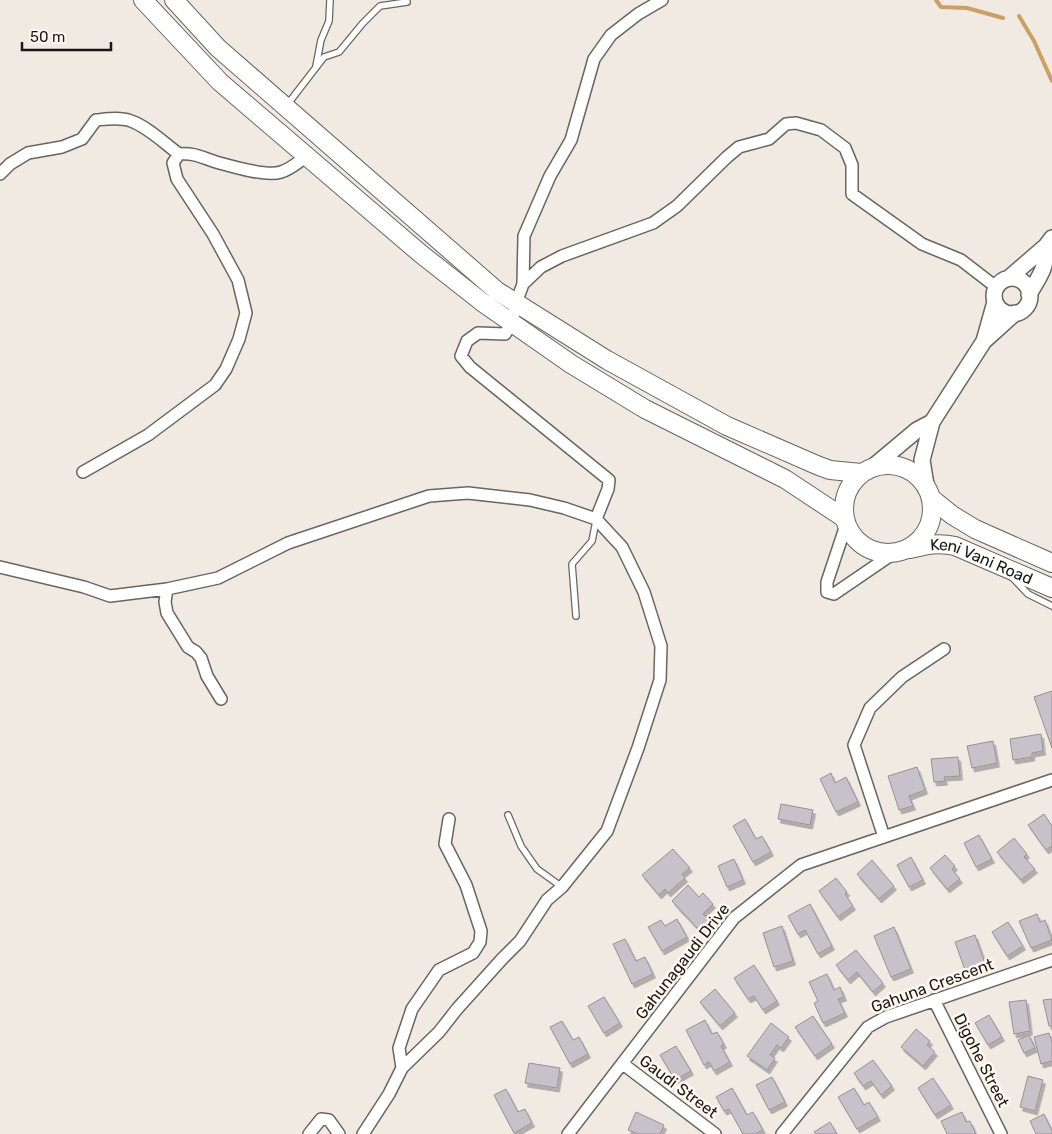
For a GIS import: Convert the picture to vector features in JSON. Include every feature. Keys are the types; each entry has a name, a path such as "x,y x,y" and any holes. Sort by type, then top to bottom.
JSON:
{"main road":[{"path":"143,0 220,82 421,254 482,302 571,364 645,409 785,479 845,522"},
{"path":"174,0 218,48 497,291 608,360 727,426 830,470 868,469 889,464 903,467 916,474 929,491"},
{"path":"984,341 995,302 994,292 996,287 1009,278 1049,242"},
{"path":"932,422 917,430 852,482 846,493 843,505 845,522 852,535 860,544 870,550 882,553 901,551 920,540 929,528 932,513 922,460 932,422 984,341 1015,313 1026,307 1029,294 1046,264 1049,242"},
{"path":"1009,278 1020,280 1025,284 1029,294"},
{"path":"995,302 1003,311 1015,313"},
{"name":"Keni Vani Road","path":"929,491 952,514 975,529 1044,557 1052,563"},
{"name":"Keni Vani Road","path":"901,551 932,543 943,543 1052,588"}],"street":[{"path":"596,519 608,489 609,480 470,366 461,356 466,341 478,333 505,334 512,324 516,303 523,284 524,236 550,176 571,140 594,59 611,35 638,14 662,0"},
{"path":"0,174 10,164 28,153 62,147 82,139 96,120 113,118 130,120 179,154 193,153 216,162 266,174 290,169 307,156"},
{"path":"523,284 541,267 562,256 653,223 677,206 727,156 739,148 769,139 786,124 796,123 821,130 845,148 852,165 852,194 922,244 961,260 996,287"},
{"path":"83,472 148,435 215,385 226,369 240,339 246,313 238,280 213,234 176,180 173,163 179,154"},
{"path":"0,567 84,587 110,596 167,590 218,578 288,543 429,496 468,493 530,500 564,508 596,519 622,547 644,592 661,646 660,680 608,831 562,887 547,900 520,941 439,1032 402,1068 389,1094 363,1134"},
{"path":"845,522 827,582 827,592 834,594 901,551"},
{"path":"167,590 165,602 167,613 188,647 201,658 207,676 221,699"},
{"path":"884,837 854,745 870,708 902,676 944,649"},
{"name":"Gahunagaudi Drive","path":"568,1134 734,918 801,865 1052,780"},
{"path":"402,1068 399,1048 412,1009 439,970 473,953 480,942 482,931 466,885 445,844 449,819"},
{"name":"Gahuna Crescent","path":"782,1134 868,1027 886,1016 1052,960"},
{"name":"Digohe Street","path":"934,1000 1001,1134"},
{"name":"Gaudi Street","path":"623,1064 715,1134"},
{"path":"309,1134 321,1119 329,1120 339,1134"}],"lane":[{"path":"316,68 321,40 329,20 330,0"},
{"path":"285,107 324,57 339,52 380,6 407,2"},
{"path":"576,616 572,564 592,541 596,519"},
{"path":"1003,567 1028,594 1052,606"},
{"path":"508,815 521,846 537,869 562,887"}],"building":[{"path":"1052,691 1052,748 1034,697"},
{"path":"1041,734 1043,751 1032,753 1032,757 1013,760 1010,739"},
{"path":"993,741 997,763 972,768 967,746"},
{"path":"958,757 960,776 944,777 945,781 934,782 931,759"},
{"path":"917,767 925,790 909,796 913,806 899,810 888,776"},
{"path":"831,773 835,783 846,777 858,802 836,812 820,779"},
{"path":"781,804 813,810 810,825 778,819"},
{"path":"1044,814 1052,826 1052,846 1046,850 1028,825"},
{"path":"745,819 756,839 762,836 771,852 753,862 733,826"},
{"path":"979,835 992,859 976,867 964,843"},
{"path":"1014,838 1027,854 1024,857 1035,869 1021,880 997,852"},
{"path":"673,849 690,868 682,874 685,878 668,893 665,889 659,895 642,875"},
{"path":"945,855 955,866 952,869 960,879 947,889 930,868"},
{"path":"911,857 923,880 909,887 897,865"},
{"path":"734,859 743,880 727,887 718,866"},
{"path":"872,860 894,886 879,899 857,874"},
{"path":"836,878 847,892 845,894 853,906 838,917 819,891"},
{"path":"688,885 699,897 703,893 713,904 703,914 711,922 701,932 672,901"},
{"path":"810,904 832,946 818,954 805,930 798,934 788,916"},
{"path":"1037,914 1040,922 1045,920 1052,940 1031,948 1019,921"},
{"path":"677,919 687,937 662,951 648,927 661,920 665,926"},
{"path":"1008,922 1023,946 1007,956 992,932"},
{"path":"782,926 793,961 774,967 763,933"},
{"path":"894,927 911,969 891,977 874,936"},
{"path":"975,935 985,963 965,970 955,942"},
{"path":"625,939 636,961 645,957 653,974 632,984 613,944"},
{"path":"856,950 883,983 873,992 857,972 848,980 836,965"},
{"path":"754,965 777,1001 763,1010 754,996 748,999 734,978"},
{"path":"827,974 834,990 840,987 844,997 838,999 845,1013 823,1023 814,1003 818,1001 809,982"},
{"path":"715,989 735,1013 720,1026 700,1002"},
{"path":"604,997 620,1023 604,1033 588,1006"},
{"path":"1052,999 1052,1026 1049,1026 1043,1000"},
{"path":"1026,1000 1030,1031 1014,1034 1009,1002"},
{"path":"989,1015 1002,1037 988,1045 975,1023"},
{"path":"813,1016 832,1044 815,1056 795,1027"},
{"path":"705,1020 712,1034 717,1032 724,1044 721,1046 730,1062 714,1071 709,1062 704,1065 686,1030"},
{"path":"562,1021 573,1040 579,1037 588,1054 570,1064 550,1027"},
{"path":"771,1023 789,1037 781,1048 777,1045 770,1055 775,1058 767,1070 747,1056"},
{"path":"916,1029 930,1041 927,1045 935,1052 923,1066 901,1047"},
{"path":"1049,1033 1052,1042 1052,1061 1041,1064 1034,1037"},
{"path":"1029,1035 1035,1048 1024,1053 1018,1040"},
{"path":"676,1046 691,1071 675,1080 660,1055"},
{"path":"873,1060 892,1086 881,1095 871,1081 863,1086 854,1073"},
{"path":"529,1063 560,1068 557,1088 525,1083"},
{"path":"1028,1076 1043,1080 1035,1111 1020,1107"},
{"path":"772,1077 785,1102 769,1110 756,1085"},
{"path":"933,1078 951,1105 935,1115 918,1088"},
{"path":"732,1088 747,1115 753,1112 763,1130 755,1134 743,1134 729,1109 724,1111 716,1097"},
{"path":"854,1088 864,1105 869,1102 878,1117 857,1129 838,1097"},
{"path":"506,1089 518,1112 525,1109 532,1123 514,1133 494,1095"},
{"path":"636,1112 664,1125 660,1134 638,1134 628,1130"},
{"path":"962,1112 966,1122 970,1121 976,1134 947,1134 941,1121"},
{"path":"1044,1114 1052,1134 1036,1134 1030,1121"},
{"path":"830,1122 837,1134 816,1134 814,1132"}],"waterway":[{"path":"936,0 941,7 967,8 1003,18"},
{"path":"1019,16 1034,41 1052,81"}]}
